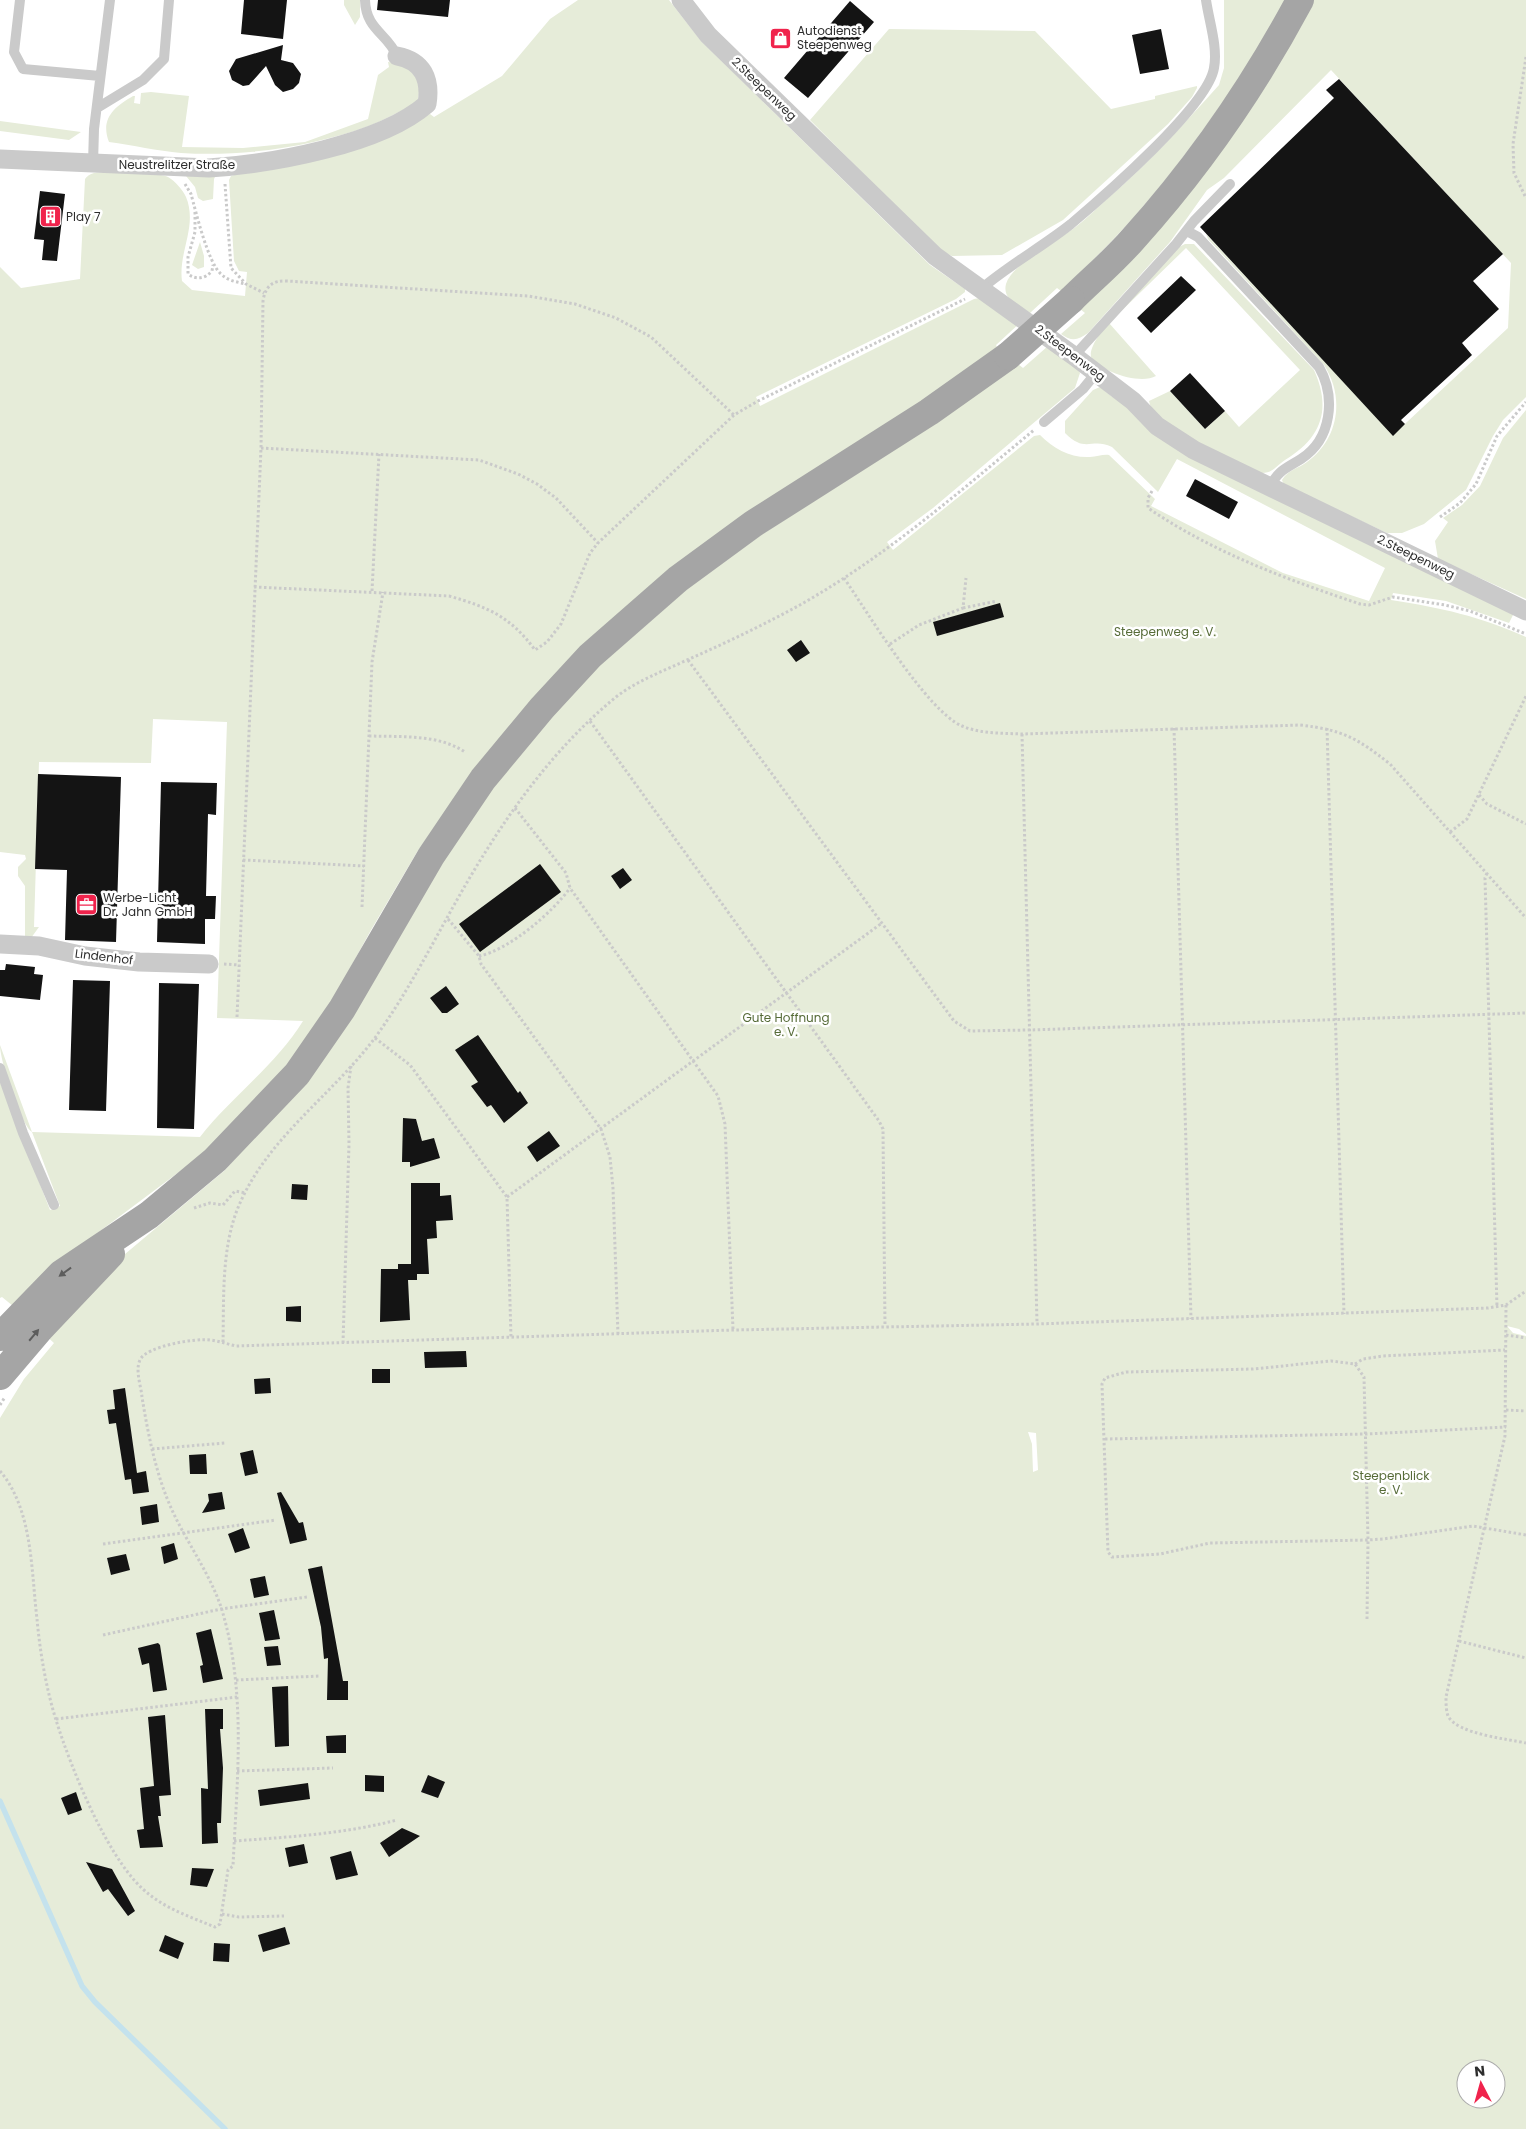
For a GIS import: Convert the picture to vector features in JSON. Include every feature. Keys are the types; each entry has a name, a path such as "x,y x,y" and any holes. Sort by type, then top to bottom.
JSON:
{"main road":[{"path":"0,1337 61,1274 148,1215 215,1160 297,1074 342,1009 421,872 483,779 542,708 590,656 678,580 753,524 929,412 1008,356 1071,300 1132,240 1196,163 1252,82 1300,0"},
{"path":"1,1374 40,1328 148,1215"}],"street":[{"name":"2.Steepenweg","path":"681,0 708,35 935,256 1133,401 1157,426 1194,450 1526,611"},
{"name":"Neustrelitzer Straße","path":"0,159 169,168 224,167 306,154 374,134 420,110 427,104 428,82 417,64 408,58 398,56"},
{"name":"Lindenhof","path":"0,944 39,946 85,956 139,962 210,964"}],"lane":[{"path":"20,0 14,52 24,69 100,76"},
{"path":"93,164 100,76 110,0"},
{"path":"97,108 143,80 164,59 170,0"},
{"path":"366,0 369,20 375,31 392,44 398,56"},
{"path":"981,288 1000,272 1070,224 1173,129 1198,99 1210,80 1214,69 1215,56 1206,0"},
{"path":"1074,356 1230,184"},
{"path":"1187,231 1198,237 1319,367 1325,378 1329,394 1330,413 1325,429 1316,445 1302,458 1286,466 1270,487"},
{"path":"1044,422 1083,389 1096,373"},
{"path":"0,1068 23,1133 54,1205"}],"path":[{"path":"1526,57 1513,144 1514,173 1526,198"},
{"path":"224,167 229,262 234,274 246,284 264,293"},
{"path":"169,168 185,183 213,264 221,274 232,281 246,284"},
{"path":"195,209 195,232 188,257 188,274 193,277 202,278 212,271 213,264"},
{"path":"237,1017 261,448 264,293 273,282 281,280 528,296 575,304 616,318 651,337 734,415"},
{"path":"254,587 449,596 479,604 504,617 523,634 536,650 556,633 590,553 598,543 734,415 765,397 959,303 981,288"},
{"path":"1440,517 1460,503 1476,484 1498,436 1526,402"},
{"path":"223,1342 227,1260 233,1223 260,1167 298,1120 351,1066 375,1038 408,991 481,860 515,808 567,742 618,695 647,677 760,626 844,578 943,506 1044,422"},
{"path":"261,448 466,457 496,465 537,484 556,498 598,543"},
{"path":"372,591 379,454"},
{"path":"1152,491 1147,505 1156,514 1230,554 1280,577 1360,604 1369,605 1393,597 1445,605 1470,611 1526,634"},
{"path":"844,578 917,683 945,716 962,726 986,732 1022,734 1300,725 1342,732 1364,744 1390,764 1526,918"},
{"path":"963,608 966,578"},
{"path":"362,906 372,662 383,592"},
{"path":"890,644 933,618 963,608 997,601"},
{"path":"688,660 959,1026 970,1030 1030,1030 1526,1013"},
{"path":"1450,832 1467,819 1526,696"},
{"path":"590,720 879,1121 883,1130 884,1326"},
{"path":"1174,728 1192,1319"},
{"path":"1327,728 1344,1314"},
{"path":"1022,734 1037,1324"},
{"path":"369,736 433,740 450,744 465,752"},
{"path":"1479,795 1487,804 1526,824"},
{"path":"515,808 566,873 570,888 718,1096 725,1124 733,1330"},
{"path":"243,860 364,866"},
{"path":"1487,872 1485,878 1488,1015 1497,1307"},
{"path":"479,956 504,945 526,930 562,899 570,888"},
{"path":"448,918 479,956 481,964 601,1129 606,1139 613,1188 618,1335"},
{"path":"507,1197 693,1059 788,993 882,923"},
{"path":"375,1038 410,1065 507,1197 512,1338"},
{"path":"343,1343 349,1144 348,1088 351,1066"},
{"path":"222,1204 225,1204 238,1190 246,1193"},
{"path":"0,1471 17,1495 25,1522 39,1643 56,1719 107,1841 128,1874 150,1895 185,1915 215,1927 220,1924 228,1870 233,1866 237,1771 236,1680 221,1609 212,1584 183,1532 163,1489 152,1449 139,1374 140,1359 153,1349 197,1340 223,1342 236,1346 733,1330 1037,1324 1344,1314 1497,1307 1506,1305 1526,1290"},
{"path":"1506,1305 1506,1426 1486,1527 1446,1697 1449,1717 1455,1725 1472,1732 1526,1743"},
{"path":"1506,1335 1526,1338"},
{"path":"1505,1350 1383,1356 1363,1359 1355,1364 1331,1361 1252,1369 1112,1374 1105,1378 1102,1384 1108,1552 1112,1557 1160,1554 1210,1543 1368,1540 1461,1527 1486,1527 1526,1535"},
{"path":"1355,1364 1364,1377 1368,1540 1367,1620"},
{"path":"1506,1410 1526,1411"},
{"path":"1105,1439 1365,1434 1506,1426"},
{"path":"152,1449 225,1443"},
{"path":"103,1544 276,1520"},
{"path":"103,1635 221,1609 307,1597"},
{"path":"1459,1641 1526,1658"},
{"path":"236,1680 319,1676"},
{"path":"56,1719 237,1697"},
{"path":"237,1771 332,1768"},
{"path":"234,1842 361,1830 397,1820"},
{"path":"222,1914 239,1917 284,1916"}],"green space":[{"path":"344,0 360,0 360,17 355,25 344,5"},
{"path":"578,0 669,0 701,41 930,265 965,289 965,292 956,299 756,397 760,406 974,299 980,298 1020,323 996,345 997,347 920,405 747,514 473,772 417,852 331,1003 285,1069 207,1151 52,1267 13,1306 2,1297 0,1298 0,1082 50,1210 60,1206 32,1132 200,1137 280,1052 303,1021 217,1018 227,722 153,719 151,763 39,762 34,927 39,927 31,938 25,937 25,886 18,876 18,867 26,859 25,855 0,852 0,267 21,288 80,279 85,179 91,174 100,172 154,174 168,177 176,183 185,194 189,208 189,229 183,260 182,281 192,290 245,296 247,272 239,271 234,261 229,180 231,176 430,114 434,117 502,76 550,19"},
{"path":"1224,0 1289,0 1211,119 1169,175 1123,229 1061,291 1057,288 1030,313 1012,302 1005,290 1010,276 1025,261 1077,226 1122,186 1165,144 1219,85 1224,68"},
{"path":"1313,0 1526,0 1526,397 1503,420 1466,490 1424,524 1402,533 1387,533 1284,485 1282,480 1285,476 1318,453 1332,430 1336,404 1335,390 1331,377 1324,365 1208,239 1206,234 1393,435 1508,328 1511,263 1331,70 1224,178 1207,190 1170,242 1088,333 1075,339 1061,334 1085,313 1080,309"},
{"path":"889,29 1035,31 1111,109 1155,99 1155,96 1197,86 1197,88 1192,97 1168,124 1063,220 1002,255 952,256 939,250 810,120"},
{"path":"388,62 406,64 420,83 418,100 414,104 375,124 324,140 253,152 205,154 172,152 109,142 106,127 110,114 133,96 135,96 134,103 140,104 141,93 151,92 189,96 182,147 243,148 305,142 368,119 378,75 389,67"},
{"path":"0,121 81,132 69,140 0,131"},
{"path":"216,175 213,199 203,201 198,198 195,187 186,176"},
{"path":"200,242 204,256 204,267 198,269 192,265"},
{"path":"1185,244 1194,244 1314,370 1322,398 1320,422 1307,442 1269,472 1255,471 1194,442 1160,421 1154,415 1151,407 1149,401 1170,391 1205,429 1225,411 1239,427 1300,370 1186,248 1109,323 1156,376 1140,379 1121,376 1103,368 1091,357 1093,346 1112,317 1179,247"},
{"path":"1048,346 1077,367 1080,373 1075,388 933,508 887,542 893,550 1034,436 1040,435 1063,452 1069,454 1083,457 1109,455 1155,499 1151,506 1283,573 1369,601 1385,568 1177,459 1158,492 1112,447 1105,444 1078,443 1072,439 1065,433 1065,421 1093,390 1100,387 1111,396 1514,613 1509,623 1446,601 1393,593 1391,600 1460,614 1492,623 1526,637 1526,1334 1519,1329 1507,1326 1513,1333 1526,1336 1526,2129 0,2129 0,1418 24,1379 54,1343 44,1334 106,1270 224,1171 305,1081 441,861 493,787 551,717 600,665 687,589 761,535 938,422 1018,364 1023,368","holes":["1028,1432 1036,1433 1038,1470 1033,1472 1032,1444"]},
{"path":"1526,410 1526,599 1438,559 1435,541 1448,522 1443,518 1462,505 1480,486 1503,438"},
{"path":"0,1045 32,1132 17,1105 3,1064"}],"building":[{"path":"244,0 287,0 283,39 241,34"},
{"path":"378,0 450,0 448,17 377,10"},
{"path":"850,1 874,22 808,98 784,78"},
{"path":"1161,29 1169,69 1140,74 1132,35"},
{"path":"283,45 281,60 293,63 301,74 299,83 293,89 283,92 275,85 266,66 249,85 243,86 232,80 229,71 236,59"},
{"path":"1339,79 1503,254 1473,281 1499,309 1462,343 1472,355 1401,420 1405,424 1393,436 1200,227 1334,98 1326,90"},
{"name":"Play 7","path":"40,191 65,194 57,261 42,260 44,240 34,239"},
{"path":"1181,276 1196,290 1151,333 1137,318"},
{"path":"1190,373 1225,411 1205,429 1170,391"},
{"path":"1195,479 1238,502 1229,519 1186,496"},
{"path":"1000,603 1004,617 937,636 933,622"},
{"path":"801,640 810,653 796,662 787,650"},
{"path":"38,774 121,777 116,942 65,940 67,870 35,869"},
{"path":"161,782 217,783 216,815 208,814 206,896 216,896 215,919 205,919 205,944 157,942"},
{"path":"540,864 561,892 480,952 459,924"},
{"path":"623,868 632,880 620,889 611,876"},
{"path":"6,964 35,967 34,974 43,975 40,1000 0,996 0,970 5,970"},
{"path":"73,980 110,981 106,1111 69,1110"},
{"path":"159,983 199,984 194,1129 157,1128"},
{"path":"446,986 459,1004 447,1013 442,1013 430,998"},
{"path":"478,1035 518,1093 520,1091 528,1103 504,1123 491,1105 487,1107 471,1086 478,1082 455,1050"},
{"path":"403,1118 416,1119 422,1141 434,1138 440,1158 410,1167 410,1162 402,1162"},
{"path":"549,1131 560,1146 537,1162 527,1147"},
{"path":"411,1183 440,1183 440,1196 451,1195 453,1220 436,1221 437,1238 427,1239 429,1274 417,1274 417,1280 408,1280 410,1320 380,1322 381,1269 398,1269 398,1264 411,1264"},
{"path":"292,1184 308,1185 307,1200 291,1199"},
{"path":"301,1306 301,1322 286,1321 286,1307"},
{"path":"466,1351 467,1367 425,1368 424,1352"},
{"path":"372,1369 390,1369 390,1383 372,1383"},
{"path":"270,1378 271,1393 255,1394 254,1379"},
{"path":"125,1388 137,1473 146,1471 149,1492 133,1494 131,1479 125,1480 116,1423 109,1424 107,1410 115,1409 113,1390"},
{"path":"253,1450 258,1473 245,1476 240,1453"},
{"path":"206,1454 207,1474 190,1474 189,1455"},
{"path":"222,1492 225,1509 202,1513 209,1501 208,1494"},
{"path":"281,1492 299,1523 303,1522 307,1540 290,1544 277,1493"},
{"path":"157,1504 159,1522 142,1525 140,1507"},
{"path":"243,1528 250,1548 235,1553 228,1534"},
{"path":"174,1543 178,1559 164,1564 161,1547"},
{"path":"126,1554 130,1570 111,1575 107,1558"},
{"path":"322,1566 343,1681 348,1681 348,1700 327,1700 328,1658 324,1659 321,1627 308,1569"},
{"path":"265,1576 269,1595 254,1598 250,1579"},
{"path":"274,1610 280,1639 265,1641 259,1613"},
{"path":"211,1629 223,1679 203,1683 200,1666 203,1665 196,1633"},
{"path":"158,1643 160,1645 167,1690 153,1692 149,1663 142,1665 138,1648"},
{"path":"278,1646 281,1665 267,1666 264,1647"},
{"path":"288,1686 289,1746 275,1747 272,1687"},
{"path":"205,1709 223,1709 223,1729 220,1729 223,1768 221,1823 217,1823 218,1843 202,1844 201,1788 208,1789"},
{"path":"165,1715 171,1795 159,1796 161,1816 158,1816 163,1847 140,1848 137,1830 144,1829 140,1788 154,1786 148,1717"},
{"path":"346,1735 346,1753 327,1753 326,1736"},
{"path":"365,1775 384,1776 384,1792 365,1791"},
{"path":"428,1775 445,1782 438,1798 421,1792"},
{"path":"308,1783 310,1799 260,1806 258,1790"},
{"path":"76,1792 82,1810 68,1815 61,1798"},
{"path":"402,1828 420,1836 389,1857 380,1843"},
{"path":"304,1844 308,1863 289,1867 285,1848"},
{"path":"351,1851 358,1875 336,1880 330,1857"},
{"path":"86,1862 112,1869 135,1911 128,1916 108,1889 103,1892"},
{"path":"192,1868 214,1869 207,1887 190,1885"},
{"path":"285,1927 290,1944 263,1952 258,1935"},
{"path":"165,1935 184,1943 178,1959 159,1951"},
{"path":"214,1943 230,1944 229,1962 213,1961"}],"waterway":[{"path":"0,1801 82,1986 95,2002 225,2129"}],"place":[{"name":"Autodienst Steepenweg","path":"781,38"},
{"name":"Play 7","path":"50,217"},
{"name":"Werbe-Licht Dr. Jahn GmbH","path":"87,905"}],"park label":[{"name":"Steepenweg e. V.","path":"1165,632"},
{"name":"Gute Hoffnung e. V.","path":"786,1025"},
{"name":"Steepenblick e. V.","path":"1391,1483"}]}
